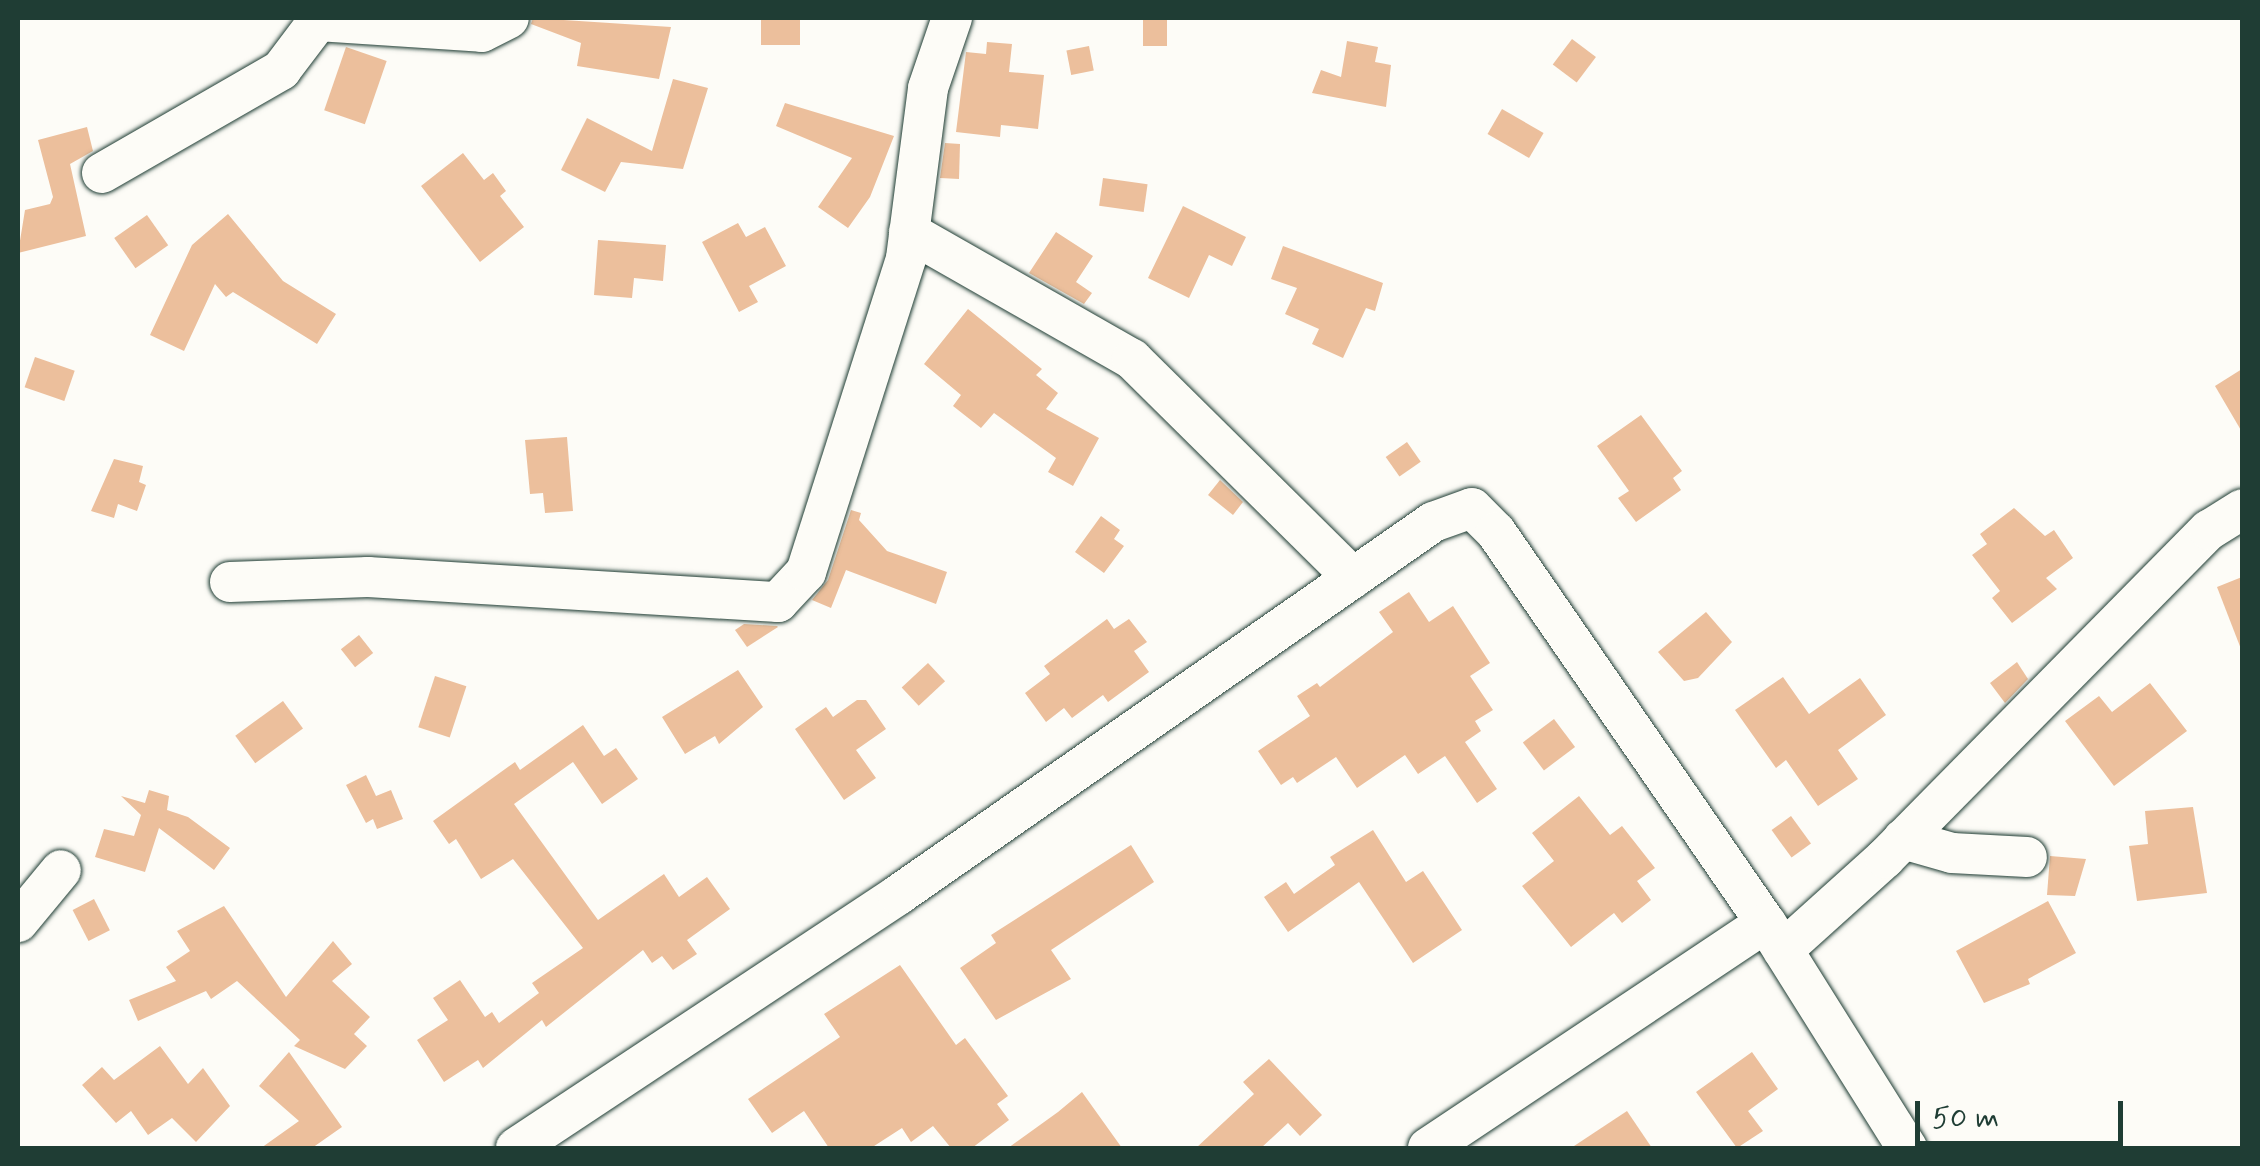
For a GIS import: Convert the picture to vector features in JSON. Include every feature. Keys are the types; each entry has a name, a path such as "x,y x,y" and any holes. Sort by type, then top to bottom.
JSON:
{"street":[{"path":"102,173 281,70 318,21 482,32 510,18"},
{"path":"230,582 368,577 778,602 806,572 908,232 928,88 952,18"},
{"path":"908,232 1132,359 1353,578"},
{"path":"1428,1148 1774,937 1903,840 2210,530 2242,508"},
{"path":"516,1148 898,896 1457,509 1484,515 1774,937 1908,1148"},
{"path":"1903,840 1952,853 2026,857"},
{"path":"18,922 61,870"}],"building":[{"path":"533,18 671,27 659,79 577,66 581,43 531,24"},
{"path":"761,18 800,18 800,45 761,45"},
{"path":"1143,18 1167,18 1167,46 1143,46"},
{"path":"1572,39 1596,57 1577,83 1553,65"},
{"path":"1347,41 1378,47 1375,62 1391,65 1386,107 1312,93 1321,70 1341,77"},
{"path":"987,42 1012,44 1009,72 1044,75 1038,129 1001,125 1000,137 956,132 966,52 986,54"},
{"path":"1089,46 1094,71 1071,75 1066,50"},
{"path":"346,47 387,61 365,124 324,110"},
{"path":"673,79 708,88 683,169 621,162 605,192 561,170 587,118 652,151"},
{"path":"785,103 894,136 870,197 848,228 818,207 852,158 776,126"},
{"path":"1502,109 1544,133 1529,158 1488,134"},
{"path":"87,127 93,151 70,164 86,236 18,253 25,210 50,204 53,197 38,140"},
{"path":"945,143 960,144 959,179 940,178"},
{"path":"463,153 484,180 493,173 506,191 500,196 524,227 480,262 421,186"},
{"path":"1103,178 1148,184 1144,212 1099,206"},
{"path":"1183,206 1246,237 1232,266 1209,255 1189,298 1148,278"},
{"path":"228,214 283,281 336,314 317,344 233,292 226,297 215,284 184,351 150,335 192,245"},
{"path":"147,215 168,245 135,268 114,238"},
{"path":"738,223 746,237 765,227 786,266 749,286 758,302 739,312 702,242"},
{"path":"1056,232 1093,256 1076,282 1092,293 1084,304 1029,273"},
{"path":"598,240 666,245 663,281 634,278 632,298 594,295"},
{"path":"1283,246 1383,283 1375,311 1366,308 1343,358 1312,344 1319,329 1285,314 1297,288 1271,279"},
{"path":"968,309 1042,369 1036,375 1058,393 1046,409 1099,438 1073,486 1048,472 1056,458 994,413 981,428 953,406 961,395 924,364"},
{"path":"35,357 75,371 64,401 25,387"},
{"path":"2242,369 2242,432 2215,386"},
{"path":"1641,415 1682,471 1673,478 1681,490 1636,522 1618,498 1629,491 1597,446"},
{"path":"567,437 573,511 545,513 543,493 530,494 525,440"},
{"path":"1407,442 1421,462 1399,477 1386,457"},
{"path":"114,459 143,466 139,482 146,485 137,511 118,504 114,518 91,511"},
{"path":"1220,480 1243,502 1233,515 1208,495"},
{"path":"2014,508 2045,536 2054,530 2073,558 2046,578 2057,589 2012,623 1992,598 2000,591 1972,555 1987,544 1980,534"},
{"path":"851,510 861,513 859,520 887,551 947,572 936,604 846,570 831,608 812,600 828,580"},
{"path":"1101,516 1120,530 1114,539 1124,546 1104,573 1075,552"},
{"path":"2242,577 2242,649 2241,649 2217,587"},
{"path":"1409,592 1429,622 1453,606 1490,663 1470,676 1493,710 1475,721 1481,731 1465,742 1497,789 1477,803 1445,756 1418,774 1405,755 1357,788 1336,757 1297,783 1293,777 1281,785 1258,751 1310,716 1297,696 1317,683 1320,687 1393,632 1379,612"},
{"path":"1706,612 1732,642 1698,678 1684,681 1658,652"},
{"path":"1107,619 1114,629 1129,619 1147,642 1134,651 1149,672 1108,702 1103,695 1072,718 1064,708 1046,722 1025,693 1050,674 1044,666"},
{"path":"744,624 778,627 747,647 735,630"},
{"path":"359,635 373,653 355,667 341,649"},
{"path":"2017,662 2028,679 2005,703 1990,683"},
{"path":"928,663 945,681 919,706 902,688"},
{"path":"738,670 763,707 719,744 715,736 685,754 662,717"},
{"path":"435,676 466,686 450,738 418,727"},
{"path":"1783,677 1809,714 1860,678 1886,715 1838,750 1858,779 1818,806 1786,760 1776,768 1735,710"},
{"path":"2150,683 2187,731 2114,786 2065,721 2099,696 2112,712"},
{"path":"857,700 866,700 886,729 856,750 876,778 844,800 795,729 826,707 833,717"},
{"path":"283,701 303,729 255,763 235,736"},
{"path":"1554,719 1575,747 1544,770 1523,742"},
{"path":"583,725 604,756 616,748 638,779 602,804 573,762 514,804 598,920 664,874 679,897 707,877 730,909 687,940 697,954 673,970 662,956 652,963 643,950 546,1027 542,1020 483,1068 478,1060 444,1082 417,1040 448,1020 433,998 460,980 485,1017 492,1012 499,1023 539,993 532,983 583,948 513,859 481,879 456,839 449,844 433,821 515,762 520,770"},
{"path":"366,775 376,796 391,790 403,819 377,829 373,819 366,823 346,785"},
{"path":"149,790 169,796 167,810 188,817 230,848 214,870 159,828 145,872 95,857 104,829 134,836 141,815 121,796 145,803"},
{"path":"1579,796 1610,835 1622,826 1655,868 1637,881 1651,900 1622,923 1614,913 1571,947 1522,886 1554,861 1532,833"},
{"path":"2193,807 2207,893 2137,901 2129,846 2148,844 2145,811"},
{"path":"1791,816 1811,844 1792,858 1772,830"},
{"path":"1373,830 1406,882 1423,871 1462,930 1413,963 1359,882 1288,932 1264,897 1286,882 1294,894 1335,865 1330,857"},
{"path":"1131,845 1154,882 1051,950 1071,979 996,1020 960,968 996,943 991,935"},
{"path":"2050,856 2086,859 2075,896 2047,895"},
{"path":"94,899 110,930 89,941 73,910"},
{"path":"2048,901 2076,953 2028,979 2030,984 1984,1003 1956,951"},
{"path":"224,906 286,997 333,941 352,964 332,981 370,1017 354,1034 367,1046 345,1069 294,1046 300,1040 237,981 211,999 206,991 138,1021 129,1000 176,981 166,967 190,951 177,931"},
{"path":"900,965 956,1045 965,1038 1008,1096 997,1104 1009,1120 972,1148 951,1148 933,1126 911,1142 902,1128 871,1148 829,1148 804,1111 772,1133 748,1099 840,1037 824,1014"},
{"path":"160,1046 188,1084 203,1068 230,1106 196,1142 172,1118 148,1135 131,1111 116,1123 82,1085 102,1067 114,1080"},
{"path":"289,1052 342,1127 312,1148 261,1148 299,1121 259,1086"},
{"path":"1752,1052 1778,1089 1748,1111 1763,1131 1737,1148 1696,1092"},
{"path":"1269,1059 1322,1115 1300,1136 1288,1123 1261,1148 1196,1148 1254,1094 1243,1082"},
{"path":"1082,1092 1122,1148 1008,1148 1058,1112"},
{"path":"1627,1111 1652,1148 1571,1148"}]}
